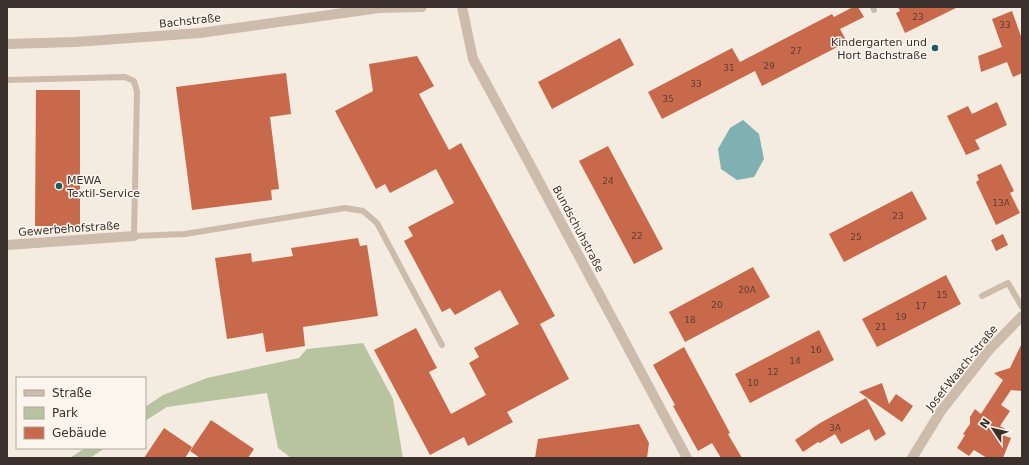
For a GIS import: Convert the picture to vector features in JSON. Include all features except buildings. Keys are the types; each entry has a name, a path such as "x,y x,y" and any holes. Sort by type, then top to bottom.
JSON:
{"street":[{"name":"Bachstraße","path":"7,44 75,42 200,33 379,8 419,7"},
{"name":"Bundschuhstraße","path":"462,7 472,59 687,458"},
{"name":"Gewerbehofstraße","path":"7,245 134,236"},
{"name":"Josef-Waach-Straße","path":"912,458 941,411 989,350 1022,316"}],"lane":[{"path":"7,80 125,76 134,81 137,92 134,236 185,234 345,208 363,211 377,223 442,345"},
{"path":"982,296 1008,283 1022,307"}],"green space":[{"path":"363,343 393,399 403,458 291,458 278,448 267,393 167,407 146,420 146,406 163,395 207,378 299,358 307,349"},
{"path":"84,449 104,449 90,458 70,458"}],"water":[{"path":"743,120 759,134 764,159 754,177 737,180 721,169 718,149 730,128"}],"place":[{"name":"Kindergarten und Hort Bachstraße","path":"935,48"},
{"name":"MEWA Textil-Service","path":"59,186"}]}
